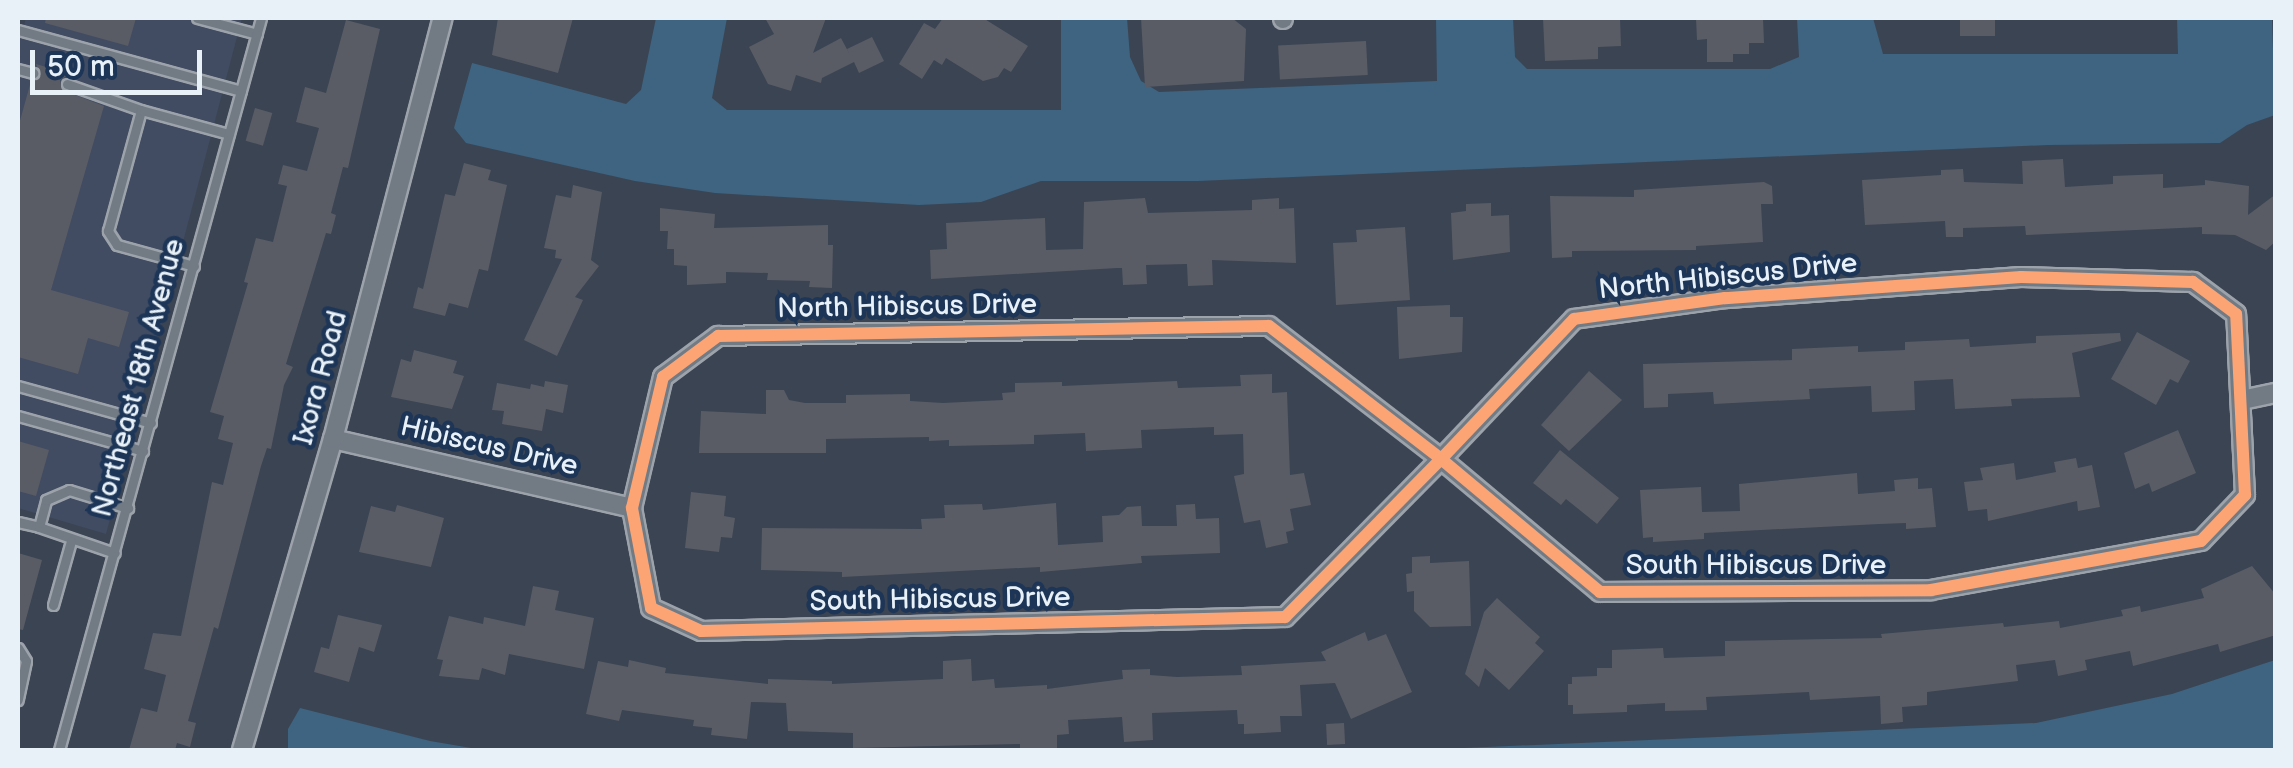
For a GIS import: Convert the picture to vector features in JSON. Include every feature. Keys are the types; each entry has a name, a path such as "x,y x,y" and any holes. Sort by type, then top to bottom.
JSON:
{"street":[{"name":"Ixora Road","path":"242,750 334,439 444,18"},
{"name":"North Hibiscus Drive","path":"632,508 663,377 718,336 1269,326 1441,459 1574,319 1745,297 2021,277 2193,282 2236,314 2242,400"},
{"path":"2242,400 2276,393"},
{"name":"South Hibiscus Drive","path":"632,508 651,608 701,631 1285,617 1441,459 1600,592 1931,590 2201,541 2244,495 2242,400"},
{"name":"Hibiscus Drive","path":"334,439 632,508"}],"lane":[{"path":"198,18 257,34"},
{"name":"Northeast 18th Avenue","path":"59,750 261,18"},
{"path":"18,30 241,91"},
{"path":"18,69 34,72"},
{"path":"67,84 141,110 229,134"},
{"path":"141,110 108,231 110,239 194,266"},
{"path":"18,386 151,423"},
{"path":"18,416 143,451"},
{"path":"39,528 46,500 61,492 128,508"},
{"path":"18,522 114,554"},
{"path":"53,605 71,541"},
{"path":"18,648 26,662 18,700"}],"shaded area":[{"path":"26,18 242,18 106,534 18,508 18,48"},
{"path":"656,18 727,18 712,98 727,110 1061,110 1061,18 1127,18 1130,57 1141,81 1159,92 1437,81 1436,18 1513,18 1515,57 1527,69 1770,69 1799,57 1797,18 1873,18 1883,54 2178,54 2177,18 2272,18 2275,115 2247,125 2220,143 2048,145 1198,181 1041,181 981,202 919,205 715,193 635,181 466,143 454,128 472,63 626,104 641,90"},
{"path":"2275,660 2275,750 1419,750 2036,723 2172,694"},
{"path":"300,708 430,741 483,750 288,750 288,729"}],"building":[{"path":"46,18 136,18 128,46 45,23"},
{"path":"498,18 573,18 558,73 492,55"},
{"path":"765,18 826,18 813,53 841,38 850,55 847,49 872,37 884,61 859,73 854,62 822,78 821,83 796,75 791,91 768,84 749,47 774,34"},
{"path":"943,18 983,18 1028,46 1011,72 1004,68 998,77 983,81 946,58 942,65 934,60 922,79 899,64 924,23 935,29"},
{"path":"1141,18 1232,18 1246,29 1244,81 1145,87"},
{"path":"1543,18 1620,18 1621,46 1598,47 1598,59 1545,61"},
{"path":"1696,18 1763,18 1764,43 1749,43 1749,54 1733,54 1733,62 1707,62 1707,39 1697,40"},
{"path":"1960,18 1995,18 1995,36 1960,36"},
{"path":"346,20 380,29 348,168 343,167 331,213 336,215 331,234 326,233 286,364 293,367 284,385 271,449 267,448 261,466 218,629 214,627 188,721 196,723 190,747 177,743 175,750 129,750 141,708 157,712 166,675 144,669 153,633 181,636 212,482 223,485 233,443 218,439 224,416 210,412 248,283 244,282 256,238 273,242 287,186 278,184 283,165 307,171 319,128 296,122 305,87 326,93"},
{"path":"1366,41 1368,75 1280,80 1278,46"},
{"path":"36,64 70,74 60,80 62,90 104,106 51,290 129,312 119,347 88,338 78,374 18,357 18,128 31,81 40,76"},
{"path":"255,108 272,113 263,146 246,141"},
{"path":"2063,159 2065,187 2113,184 2113,176 2163,174 2163,188 2205,185 2205,180 2249,186 2248,215 2276,194 2276,241 2266,250 2235,235 2202,234 2202,227 2026,235 2025,226 1963,228 1963,237 1946,237 1945,221 1865,225 1862,180 1941,175 1941,170 1963,169 1964,182 2023,184 2022,161"},
{"path":"464,163 491,170 488,180 507,185 488,271 479,269 468,308 449,303 445,316 413,308 418,287 423,289 445,194 455,196"},
{"path":"1764,182 1772,186 1773,204 1761,204 1763,242 1696,246 1696,250 1572,251 1572,257 1552,258 1550,196 1634,197 1634,190"},
{"path":"573,185 602,192 591,260 599,266 575,297 583,300 557,356 524,340 562,259 555,258 556,250 544,248 556,195 571,198"},
{"path":"1145,198 1148,213 1252,210 1252,200 1279,198 1279,209 1294,208 1296,263 1212,260 1213,285 1188,286 1187,264 1146,265 1147,284 1123,285 1122,268 931,279 930,250 947,249 946,223 1045,218 1046,250 1083,249 1084,202"},
{"path":"1491,203 1491,216 1509,215 1510,252 1453,260 1451,213 1466,211 1466,204"},
{"path":"660,208 715,214 714,228 828,225 828,245 833,245 832,288 809,287 810,281 767,280 768,273 726,272 726,283 687,285 687,266 674,265 674,249 667,249 668,231 660,231"},
{"path":"1405,227 1410,300 1336,305 1333,243 1357,242 1356,230"},
{"path":"1450,305 1450,317 1463,317 1462,352 1399,359 1397,307"},
{"path":"2137,332 2190,361 2178,383 2170,379 2156,405 2111,379"},
{"path":"2120,333 2121,341 2072,353 2080,397 2011,399 2012,406 1955,409 1953,379 1914,381 1915,410 1872,412 1871,386 1809,389 1810,399 1714,404 1713,392 1668,394 1668,407 1644,408 1643,364 1792,360 1792,349 1858,346 1858,352 1905,350 1905,342 1969,339 1970,347 2036,343 2036,336"},
{"path":"414,350 457,361 453,373 464,376 452,409 391,397 401,359 411,362"},
{"path":"1589,371 1622,400 1569,451 1541,425"},
{"path":"1272,374 1272,393 1287,392 1290,475 1304,473 1311,505 1290,509 1294,530 1286,532 1288,543 1266,548 1260,520 1244,523 1234,476 1244,474 1243,434 1214,435 1214,427 1141,430 1142,448 1086,451 1085,433 1034,435 1034,444 949,446 949,440 929,441 929,437 826,439 826,453 699,453 701,411 766,414 766,390 784,390 789,400 805,403 846,403 846,395 910,394 910,401 943,403 1003,400 1002,393 1015,392 1015,383 1062,382 1062,386 1177,381 1178,388 1241,386 1240,375"},
{"path":"545,381 568,385 563,413 546,409 542,431 502,424 504,411 492,410 497,383 530,389 531,384 544,387"},
{"path":"2178,430 2196,473 2152,492 2149,483 2135,489 2124,453"},
{"path":"18,441 49,450 36,496 18,491"},
{"path":"1560,450 1619,498 1597,524 1566,499 1561,505 1533,483"},
{"path":"2076,458 2078,468 2092,465 2100,507 2078,511 2077,501 1988,521 1987,509 1968,511 1964,482 1983,480 1980,468 2014,463 2016,480 2056,472 2054,462"},
{"path":"1857,473 1858,494 1895,491 1894,480 1918,478 1918,489 1932,488 1936,527 1906,529 1906,523 1879,524 1704,533 1704,539 1653,542 1653,537 1643,538 1640,490 1701,487 1702,512 1740,511 1739,484"},
{"path":"691,492 726,496 724,516 735,518 732,538 721,537 719,552 685,548"},
{"path":"1056,503 1058,545 1103,542 1102,516 1119,515 1127,507 1141,506 1142,526 1177,526 1176,505 1195,504 1196,519 1219,518 1220,553 1141,556 1142,563 1040,572 1040,567 842,577 842,572 761,570 762,528 922,529 921,519 945,518 944,505 982,504 983,510"},
{"path":"397,505 444,518 431,567 359,552 371,506 395,512"},
{"path":"18,553 42,560 23,630 18,629"},
{"path":"1430,556 1430,563 1469,561 1471,626 1430,627 1414,611 1414,591 1407,592 1406,574 1412,573 1412,557"},
{"path":"2252,566 2276,595 2276,635 2220,652 2218,644 2133,666 2130,651 2085,660 2087,670 2058,676 2055,660 2016,665 2018,681 1927,692 1927,705 1902,707 1903,722 1881,724 1880,696 1810,700 1809,692 1706,697 1707,710 1665,711 1665,703 1627,705 1627,712 1573,714 1573,705 1568,705 1572,677 1597,676 1597,668 1612,668 1612,650 1663,648 1664,658 1725,656 1725,641 1882,638 1881,634 2003,623 2004,627 2059,621 2060,628 2123,616 2121,610 2140,606 2141,612 2204,598 2201,589"},
{"path":"533,586 559,591 555,610 594,618 584,669 509,654 505,675 482,668 479,680 439,676 443,660 437,659 449,616 483,624 484,617 525,626"},
{"path":"1497,598 1540,637 1535,643 1544,651 1509,690 1485,668 1479,687 1465,674 1484,612"},
{"path":"338,615 382,625 374,652 359,647 349,682 314,672 321,647 329,649"},
{"path":"1365,632 1368,641 1386,634 1412,692 1351,719 1335,683 1300,685 1302,716 1280,716 1281,732 1244,734 1237,710 1152,713 1153,740 1124,742 1122,717 1068,720 1069,734 1057,735 1057,748 1020,750 1020,744 853,748 853,733 788,731 786,703 751,702 747,739 711,735 712,728 693,726 694,720 622,710 619,721 586,714 598,661 628,667 629,660 666,668 665,673 768,684 768,679 832,684 943,679 943,661 971,659 972,681 994,679 995,688 1047,685 1047,689 1123,679 1122,670 1150,669 1150,675 1177,677 1242,675 1241,666 1326,661 1321,652"},
{"path":"1344,723 1345,744 1327,745 1326,724"}],"cycle path":[{"path":"632,508 651,608 701,631 1285,617 1441,459 1574,319 1725,298 2021,277 2193,282 2236,314 2245,495 2201,541 1931,590 1600,592 1441,459 1269,326 718,336 663,377 632,508"}]}
